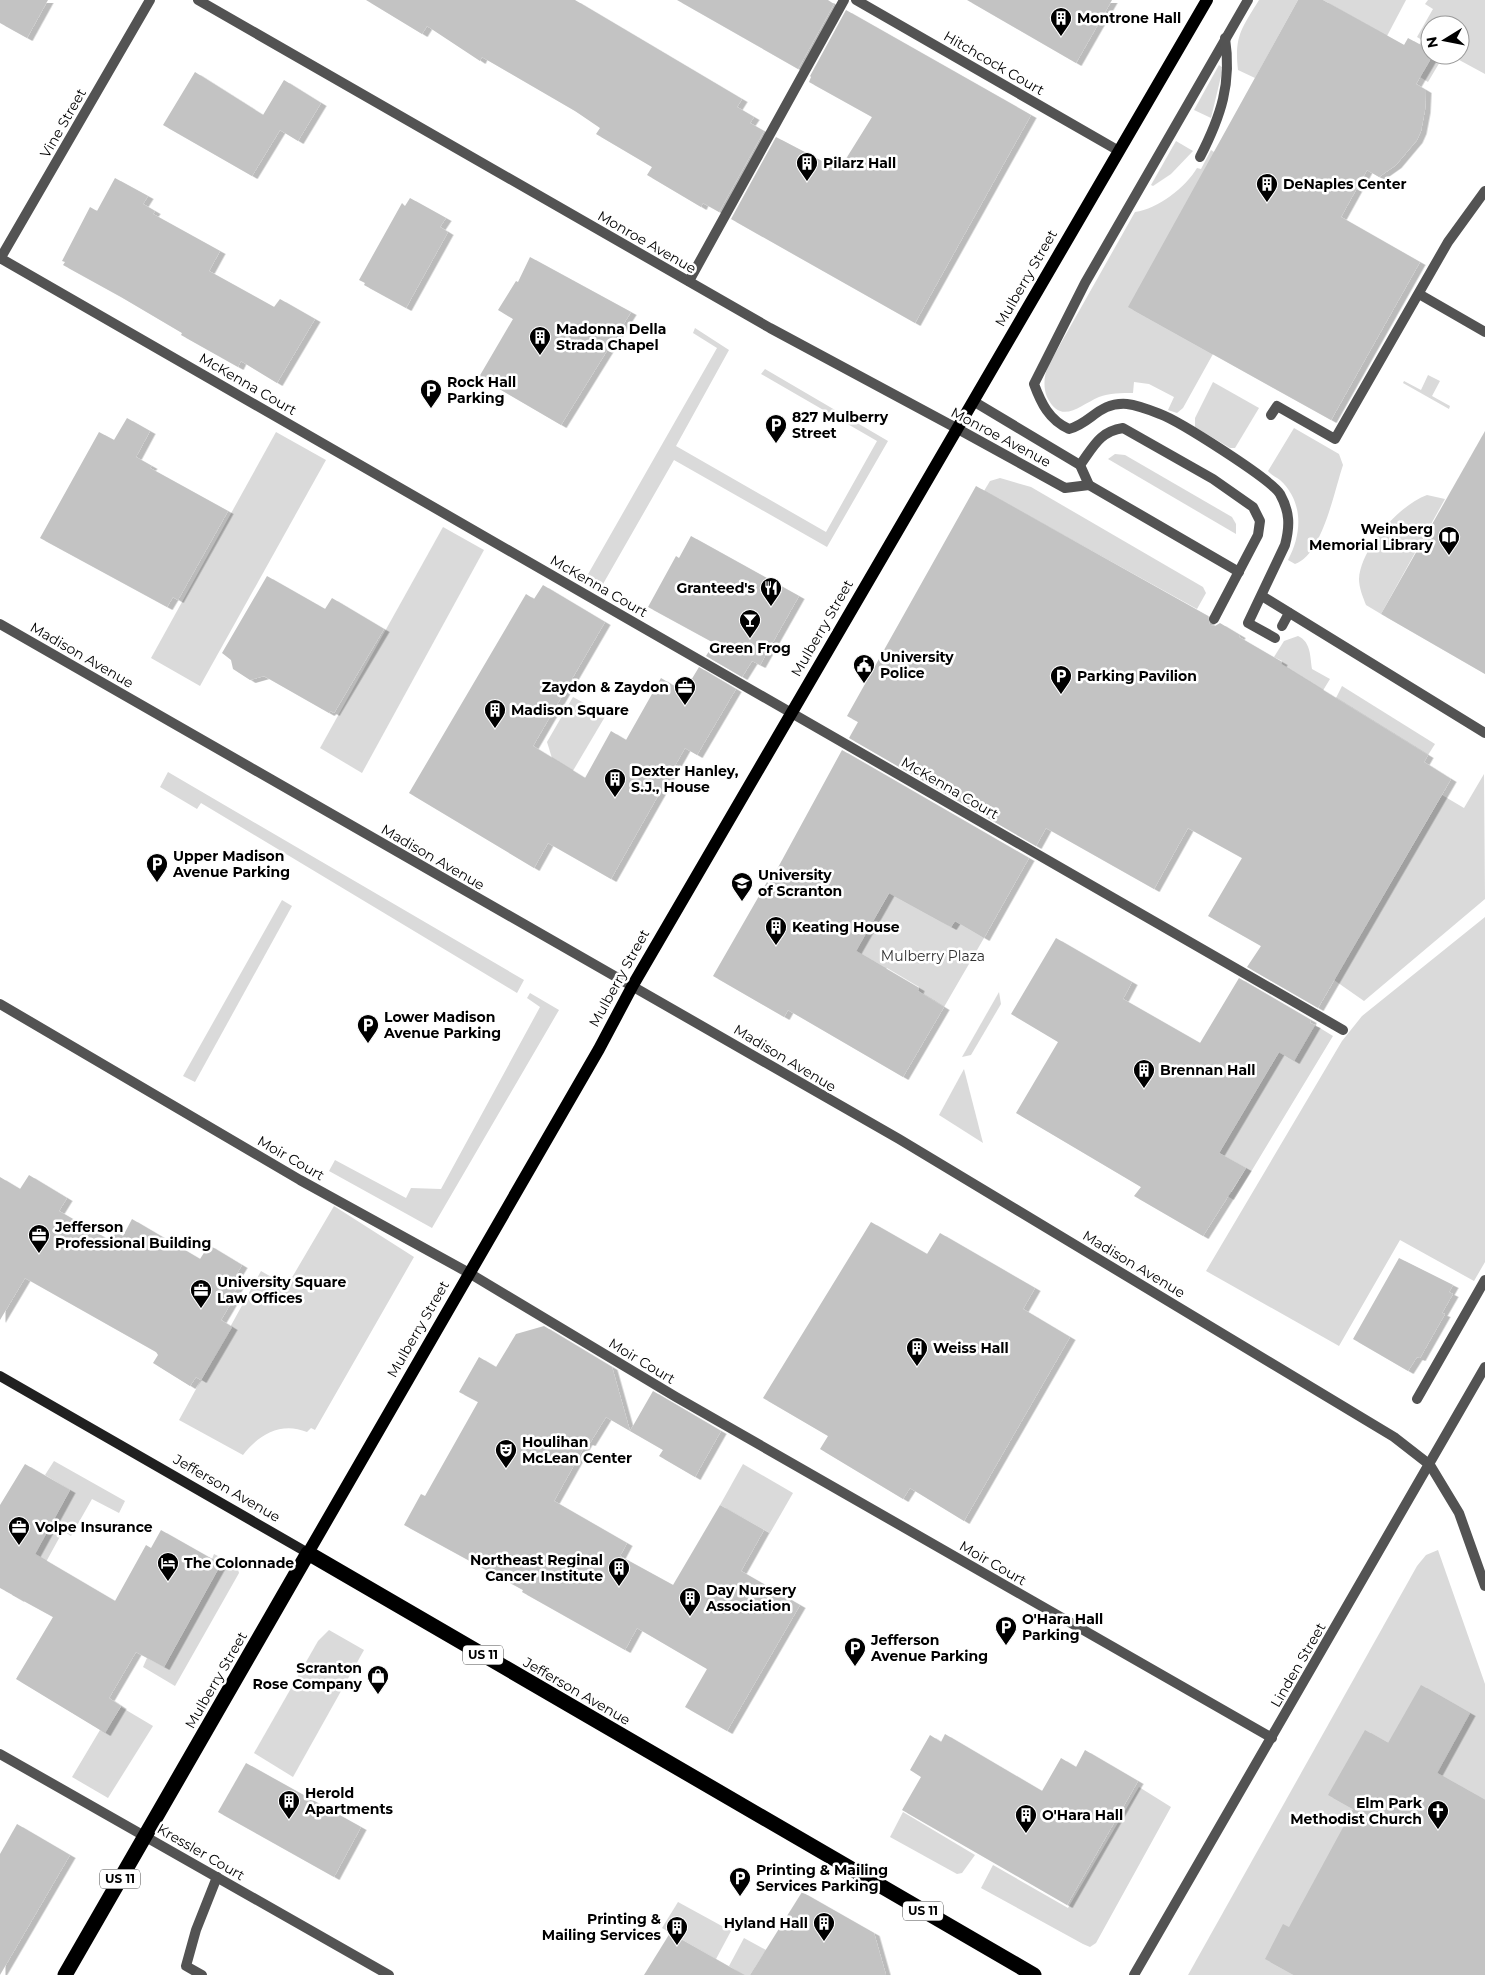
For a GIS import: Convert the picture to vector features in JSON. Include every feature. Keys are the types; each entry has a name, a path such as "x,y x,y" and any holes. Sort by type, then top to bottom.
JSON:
{"highway":[{"name":"Mulberry Street","path":"65,1975 308,1553"},
{"name":"Jefferson Avenue","path":"308,1553 1034,1975"}],"main road":[{"name":"Mulberry Street","path":"308,1553 599,1049 633,985 1207,0"},
{"name":"Jefferson Avenue","path":"0,1376 308,1553"}],"street":[{"name":"Vine Street","path":"0,258 150,0"},
{"name":"Monroe Avenue","path":"198,0 770,328 1065,488 1089,485"},
{"path":"688,282 844,0"},
{"name":"Hitchcock Court","path":"856,0 1119,151"},
{"path":"1248,0 1085,283 1034,384 1043,408 1056,422 1069,429 1081,424 1104,407 1128,404 1160,414 1244,464 1279,492 1290,518 1288,532 1262,596 1248,623 1275,638"},
{"path":"1200,157 1219,118 1225,92 1229,63 1225,38"},
{"path":"1271,415 1277,406 1335,439 1448,242 1485,191"},
{"name":"McKenna Court","path":"0,258 1343,1030"},
{"path":"1419,294 1485,332"},
{"name":"Monroe Avenue","path":"973,401 1080,464"},
{"path":"1214,620 1239,572 1258,535 1260,521 1253,507 1213,480 1123,428 1109,431 1100,437 1080,464 1089,485 1239,572"},
{"path":"1262,596 1485,733"},
{"path":"1282,626 1289,613"},
{"name":"Madison Avenue","path":"0,624 633,985 988,1192 1394,1437 1430,1465 1459,1512 1485,1586"},
{"name":"Moir Court","path":"0,1004 300,1180 469,1273 676,1397 1272,1738"},
{"path":"1418,1399 1485,1280"},
{"name":"Linden Street","path":"1134,1975 1485,1367"},
{"name":"Kressler Court","path":"0,1754 389,1975"},
{"path":"202,1975 186,1966 196,1930 218,1877"}],"green space":[{"path":"1259,0 1298,0 1255,78 1238,70 1237,49 1238,40 1244,25"},
{"path":"1323,0 1406,0 1387,36"},
{"path":"1428,0 1485,0 1485,74 1468,65 1470,65 1470,15 1430,15 1433,9 1425,4"},
{"path":"1219,65 1223,68 1211,118 1194,110"},
{"path":"1427,65 1438,65 1428,82 1420,77"},
{"path":"1176,141 1193,151 1171,174 1153,186 1151,185"},
{"path":"1211,150 1214,152 1213,354 1183,408 1177,413 1168,410 1174,397 1149,384 1134,382 1133,393 1120,393 1099,397 1071,411 1058,410 1052,406 1045,389 1044,382 1048,366 1135,212 1153,207 1179,189 1197,168 1201,169"},
{"path":"695,328 729,350 676,446 826,532 877,441 761,374 765,369 888,441 827,547 674,460 603,584 587,576 717,348 693,333"},
{"path":"1428,375 1440,381 1432,396 1450,406 1449,409 1403,383 1404,381 1421,390"},
{"path":"1213,382 1259,408 1235,448 1230,448 1195,427 1195,418"},
{"path":"1294,428 1339,454 1343,465 1320,536 1313,549 1295,564 1288,560 1293,550 1298,529 1297,508 1288,489 1268,471"},
{"path":"276,432 326,460 200,686 151,658"},
{"path":"1115,454 1125,455 1232,517 1236,524 1236,534 1108,459"},
{"path":"1000,478 1031,487 1203,587 1206,593 1197,609 984,491 990,481"},
{"path":"1427,495 1445,499 1381,614 1366,605 1359,582 1361,567 1374,541 1383,529 1405,508"},
{"path":"443,527 484,550 362,773 320,748"},
{"path":"1298,636 1308,646 1312,669 1330,679 1319,697 1277,672 1282,661 1274,657 1284,641"},
{"path":"1342,686 1435,744 1428,755 1336,698"},
{"path":"573,697 606,715 564,786 560,784 547,742"},
{"path":"168,772 524,980 517,993 201,803 197,809 160,787"},
{"path":"1484,774 1485,899 1364,1001 1334,980 1442,795 1464,808"},
{"name":"Mulberry Plaza","path":"891,890 951,927 955,921 984,938 944,1007 918,991 919,987 887,968 884,972 854,954"},
{"path":"282,900 292,906 195,1082 183,1076"},
{"path":"1485,917 1485,1262 1474,1281 1400,1240 1339,1346 1206,1271 1342,1041 1362,1016"},
{"path":"999,992 1001,1004 971,1055 962,1057"},
{"path":"530,993 559,1010 432,1228 329,1171 335,1160 406,1198 411,1188 441,1189 540,1007 527,998"},
{"path":"1315,1025 1333,1036 1234,1200 1227,1196 1230,1191 1232,1192 1246,1168 1219,1153 1279,1052"},
{"path":"964,1069 983,1143 939,1115"},
{"path":"334,1206 414,1257 315,1430 311,1428 307,1432 288,1428 279,1429 256,1441 243,1455 179,1420 261,1271 287,1286"},
{"path":"54,1461 125,1501 119,1513 92,1499 71,1536 63,1531 24,1602 12,1595 70,1490 45,1475"},
{"path":"743,1464 793,1493 770,1533 720,1505"},
{"path":"1438,1550 1485,1684 1485,1975 1188,1975 1417,1566 1426,1555"},
{"path":"214,1554 237,1566 239,1573 175,1686 143,1667 147,1658 164,1667 221,1564 212,1559"},
{"path":"329,1630 364,1650 293,1777 254,1753 318,1641"},
{"path":"121,1707 153,1726 108,1798 72,1777 100,1730 105,1732"},
{"path":"1139,1787 1171,1807 1096,1943 1090,1947 981,1888 993,1865 1068,1908"},
{"path":"903,1812 975,1855 962,1873 957,1874 890,1837"},
{"path":"678,1902 731,1931 716,1959 662,1928"},
{"path":"744,1938 766,1950 750,1975 743,1975 729,1966"}],"building":[{"path":"0,0 48,0 27,38 0,23"},
{"path":"366,0 575,0 742,99 737,107 754,117 750,123 764,131 719,212 703,203 701,207 647,175 652,167 596,134 600,128 575,111 482,57 480,61 427,26 422,34"},
{"path":"677,0 828,0 834,4 798,69"},
{"name":"Montrone Hall","path":"967,0 1112,0 1076,63"},
{"name":"DeNaples Center","path":"1298,0 1323,0 1404,45 1408,38 1420,45 1420,65 1427,65 1416,84 1426,90 1425,110 1421,131 1417,140 1396,165 1379,177 1367,170 1341,217 1420,262 1331,420 1128,307"},
{"name":"Pilarz Hall","path":"846,10 1031,115 915,323 731,219 776,137 839,170 872,117 809,82 810,76"},
{"path":"195,72 263,115 284,80 321,103 298,141 280,130 252,176 163,125"},
{"path":"115,178 148,196 143,204 155,211 153,214 220,251 209,271 274,307 280,299 315,319 277,383 241,361 238,367 181,335 182,333 121,297 63,265 65,262 62,261 90,207 97,211"},
{"path":"410,198 446,218 440,227 448,232 406,308 364,285 365,283 359,280 402,203 405,206"},
{"name":"Madonna Della Strada Chapel","path":"530,257 631,312 561,425 479,377 513,319 498,310 516,281 518,282"},
{"path":"127,418 150,431 136,457 152,466 150,468 228,511 178,600 173,597 167,607 40,538 99,432 114,440"},
{"name":"Weinberg Memorial Library","path":"1485,431 1485,674 1381,614"},
{"name":"Parking Pavilion","path":"976,486 1208,616 1210,625 1215,626 1220,623 1240,635 1239,637 1282,662 1281,664 1428,755 1424,762 1451,779 1318,1008 1247,967 1261,946 1208,916 1242,858 1188,828 1154,889 1046,828 1036,846 849,738 858,722 847,716"},
{"path":"691,536 799,596 760,665 752,661 742,677 706,656 714,643 648,607 676,556 679,558"},
{"path":"267,576 325,609 332,598 384,629 334,713 331,711 329,713 264,676 250,680 233,669 231,660 222,653"},
{"path":"543,585 605,622 533,746 585,778 611,731 626,740 661,678 684,692 699,667 736,689 697,755 685,748 611,879 548,843 534,868 409,793 526,594 534,599"},
{"path":"842,750 1029,858 984,938 955,921 951,927 889,893 856,951 919,988 918,991 944,1007 903,1077 788,1010 784,1017 713,976 767,882 769,884"},
{"name":"Brennan Hall","path":"1056,938 1132,982 1123,999 1200,1043 1239,978 1311,1020 1310,1023 1315,1025 1294,1061 1279,1052 1219,1153 1246,1168 1203,1236 1134,1196 1141,1187 1016,1113 1058,1042 1011,1014"},
{"path":"29,1175 67,1198 59,1211 111,1241 116,1232 123,1236 132,1219 200,1259 209,1245 242,1265 236,1275 242,1279 232,1296 234,1298 221,1320 232,1327 201,1380 196,1377 190,1386 153,1363 158,1355 156,1352 25,1278 0,1320 0,1177 20,1189"},
{"name":"Weiss Hall","path":"871,1222 927,1254 940,1233 1035,1288 1023,1309 1070,1337 964,1521 910,1488 903,1499 820,1449 828,1436 763,1398"},
{"path":"1399,1258 1453,1285 1449,1292 1453,1294 1442,1313 1445,1314 1420,1358 1417,1357 1408,1371 1353,1339"},
{"path":"544,1326 612,1367 630,1431 606,1417 590,1443 587,1442 554,1501 627,1543 620,1556 673,1585 720,1505 764,1530 741,1571 800,1605 727,1731 685,1707 707,1669 637,1628 625,1650 522,1592 523,1590 404,1525 421,1494 425,1496 478,1402 459,1392 479,1357 496,1367 516,1334"},
{"path":"653,1391 721,1431 695,1477 659,1456 663,1450 630,1431"},
{"path":"25,1464 70,1490 35,1554 115,1601 146,1545 151,1548 161,1530 221,1564 164,1667 136,1652 109,1698 121,1706 105,1733 16,1679 53,1617 0,1588 0,1505"},
{"name":"Elm Park Methodist Church","path":"1421,1685 1470,1713 1437,1773 1485,1800 1485,1975 1294,1975 1265,1959 1283,1924 1289,1927 1353,1809 1328,1795 1365,1730 1388,1743"},
{"name":"O'Hara Hall","path":"945,1734 1042,1791 1061,1758 1076,1767 1085,1750 1138,1781 1067,1905 902,1810 921,1777 910,1770 930,1735 941,1742"},
{"name":"Herold Apartments","path":"246,1763 361,1827 334,1877 218,1812"},
{"path":"17,1824 70,1855 0,1975 0,1854"},
{"name":"Hyland Hall","path":"802,1892 874,1933 886,1975 750,1975"},
{"name":"Printing & Mailing Services","path":"670,1933 744,1975 644,1975"}],"place":[{"name":"Montrone Hall","path":"1061,37"},
{"name":"Pilarz Hall","path":"807,182"},
{"name":"DeNaples Center","path":"1267,203"},
{"name":"Madonna Della Strada Chapel","path":"540,356"},
{"name":"Rock Hall Parking","path":"431,409"},
{"name":"827 Mulberry Street","path":"776,444"},
{"name":"Weinberg Memorial Library","path":"1449,556"},
{"name":"Granteed's","path":"771,607"},
{"name":"Green Frog","path":"750,639"},
{"name":"University Police","path":"864,684"},
{"name":"Parking Pavilion","path":"1061,695"},
{"name":"Zaydon & Zaydon","path":"685,706"},
{"name":"Madison Square","path":"495,729"},
{"name":"Dexter Hanley, S.J., House","path":"615,798"},
{"name":"Upper Madison Avenue Parking","path":"157,883"},
{"name":"University of Scranton","path":"742,902"},
{"name":"Keating House","path":"776,946"},
{"name":"Lower Madison Avenue Parking","path":"368,1044"},
{"name":"Brennan Hall","path":"1144,1089"},
{"name":"Jefferson Professional Building","path":"39,1254"},
{"name":"University Square Law Offices","path":"201,1309"},
{"name":"Weiss Hall","path":"917,1367"},
{"name":"Houlihan McLean Center","path":"506,1469"},
{"name":"Volpe Insurance","path":"19,1546"},
{"name":"The Colonnade","path":"168,1582"},
{"name":"Northeast Reginal Cancer Institute","path":"619,1587"},
{"name":"Day Nursery Association","path":"690,1617"},
{"name":"O'Hara Hall Parking","path":"1006,1646"},
{"name":"Jefferson Avenue Parking","path":"855,1667"},
{"name":"Scranton Rose Company","path":"378,1695"},
{"name":"Herold Apartments","path":"289,1820"},
{"name":"Elm Park Methodist Church","path":"1438,1830"},
{"name":"O'Hara Hall","path":"1026,1834"},
{"name":"Printing & Mailing Services Parking","path":"740,1897"},
{"name":"Hyland Hall","path":"824,1942"},
{"name":"Printing & Mailing Services","path":"677,1946"}]}
